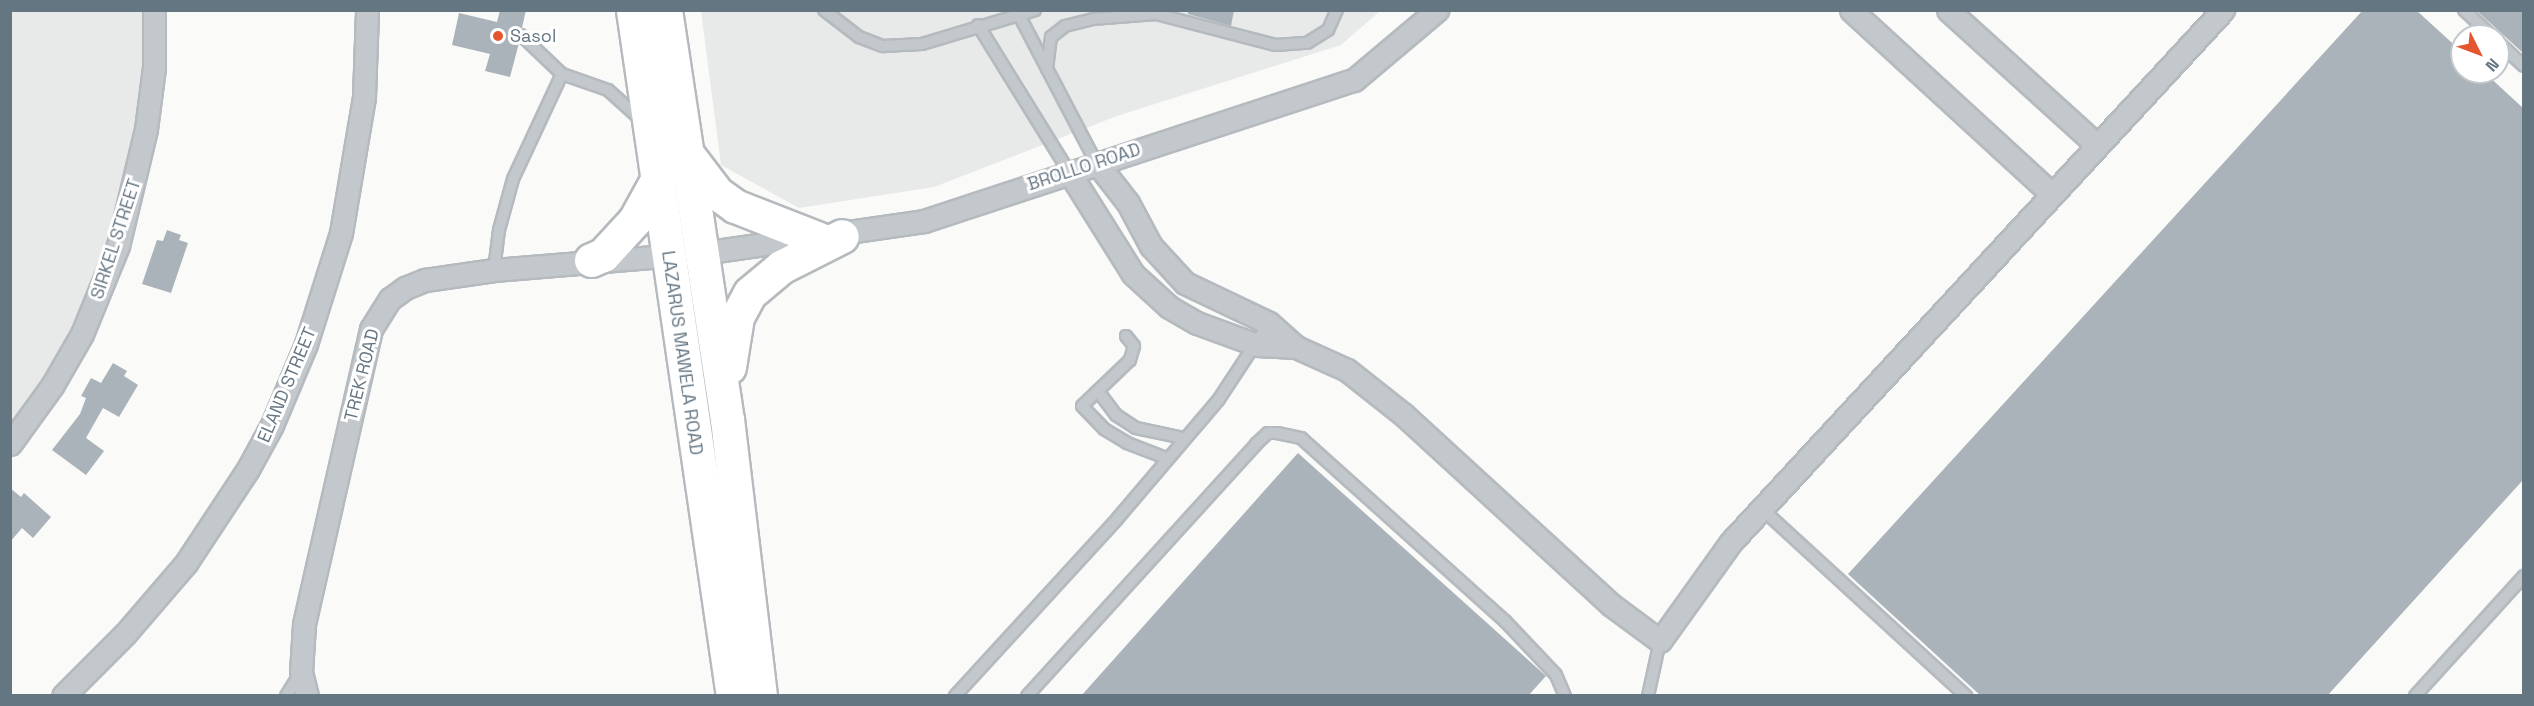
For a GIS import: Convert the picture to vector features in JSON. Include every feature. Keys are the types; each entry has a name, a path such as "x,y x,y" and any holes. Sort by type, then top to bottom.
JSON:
{"main road":[{"name":"LAZARUS MAWELA ROAD","path":"633,10 733,696"},
{"path":"665,10 684,149 702,176 735,206 831,237"},
{"name":"LAZARUS MAWELA ROAD","path":"684,149 727,419 760,696"},
{"path":"591,260 603,255 635,220 657,180"},
{"path":"727,419 730,347 742,306 772,273 831,237"}],"street":[{"name":"SIRKEL STREET","path":"10,444 52,386 82,334 118,246 146,129 154,67 154,10"},
{"name":"ELAND STREET","path":"63,696 125,634 186,563 248,469 272,425 317,314 344,222 364,97 367,10"},
{"name":"BROLLO ROAD","path":"702,253 831,237 924,220 1096,162 1354,80 1437,10"},
{"path":"1851,10 2052,194"},
{"path":"1948,10 2097,145"},
{"path":"1096,162 1128,203 1140,230 1166,266 1202,294 1269,323 1296,347 1347,370 1378,393 1610,604 1660,641 1713,564 1762,509 2223,10"},
{"path":"1070,172 1117,250 1146,288 1197,323 1257,345 1296,347"},
{"name":"TREK ROAD","path":"307,696 301,672 304,624 371,329 390,298 405,288 425,280 494,270 591,260 702,253"}],"lane":[{"path":"824,10 859,37 883,46 922,44 978,25 1035,10"},
{"path":"1047,69 1051,37 1065,26 1093,19 1154,12 1276,45 1307,43 1328,30 1337,10"},
{"path":"2464,10 2479,24"},
{"path":"1018,15 1096,162"},
{"path":"978,25 1070,172"},
{"path":"520,35 562,74 617,96 650,132"},
{"path":"2510,54 2523,66"},
{"path":"494,270 498,230 513,179 562,74"},
{"path":"955,696 1117,519 1166,458 1219,399 1257,345 1269,323"},
{"path":"1126,336 1134,346 1130,360 1082,406 1111,434 1166,458"},
{"path":"1098,392 1111,410 1136,428 1184,438"},
{"path":"1027,696 1268,433 1301,438 1505,621 1556,675 1565,696"},
{"path":"1762,509 1966,696"},
{"path":"2415,696 2523,576"},
{"path":"1648,696 1660,641"},
{"path":"286,696 301,672"}],"shaded area":[{"path":"11,11 153,11 150,100 82,334 11,442"},
{"path":"701,11 1380,11 1341,45 1117,116 934,187 799,208 721,165"}],"building":[{"path":"500,10 526,10 522,28 514,33 519,43 510,77 485,71 490,54 452,45 459,13 497,22"},
{"path":"1188,10 1234,10 1231,26 1188,14"},
{"path":"2363,10 2416,10 2450,41 2450,84 2497,84 2523,108 2523,480 2327,696 1981,696 1848,574"},
{"path":"2476,10 2523,10 2523,53 2510,41 2510,24 2491,24"},
{"path":"167,230 181,235 179,240 188,243 171,293 142,284 157,240 163,241"},
{"path":"113,363 127,371 124,376 138,385 119,417 103,408 86,438 104,451 86,475 52,450 80,414 86,398 81,396 91,378 101,383"},
{"path":"1298,453 1546,676 1528,696 1081,696"},
{"path":"10,488 21,497 24,493 51,517 33,538 22,528 10,542"}],"place":[{"name":"Sasol","path":"498,36"}]}
